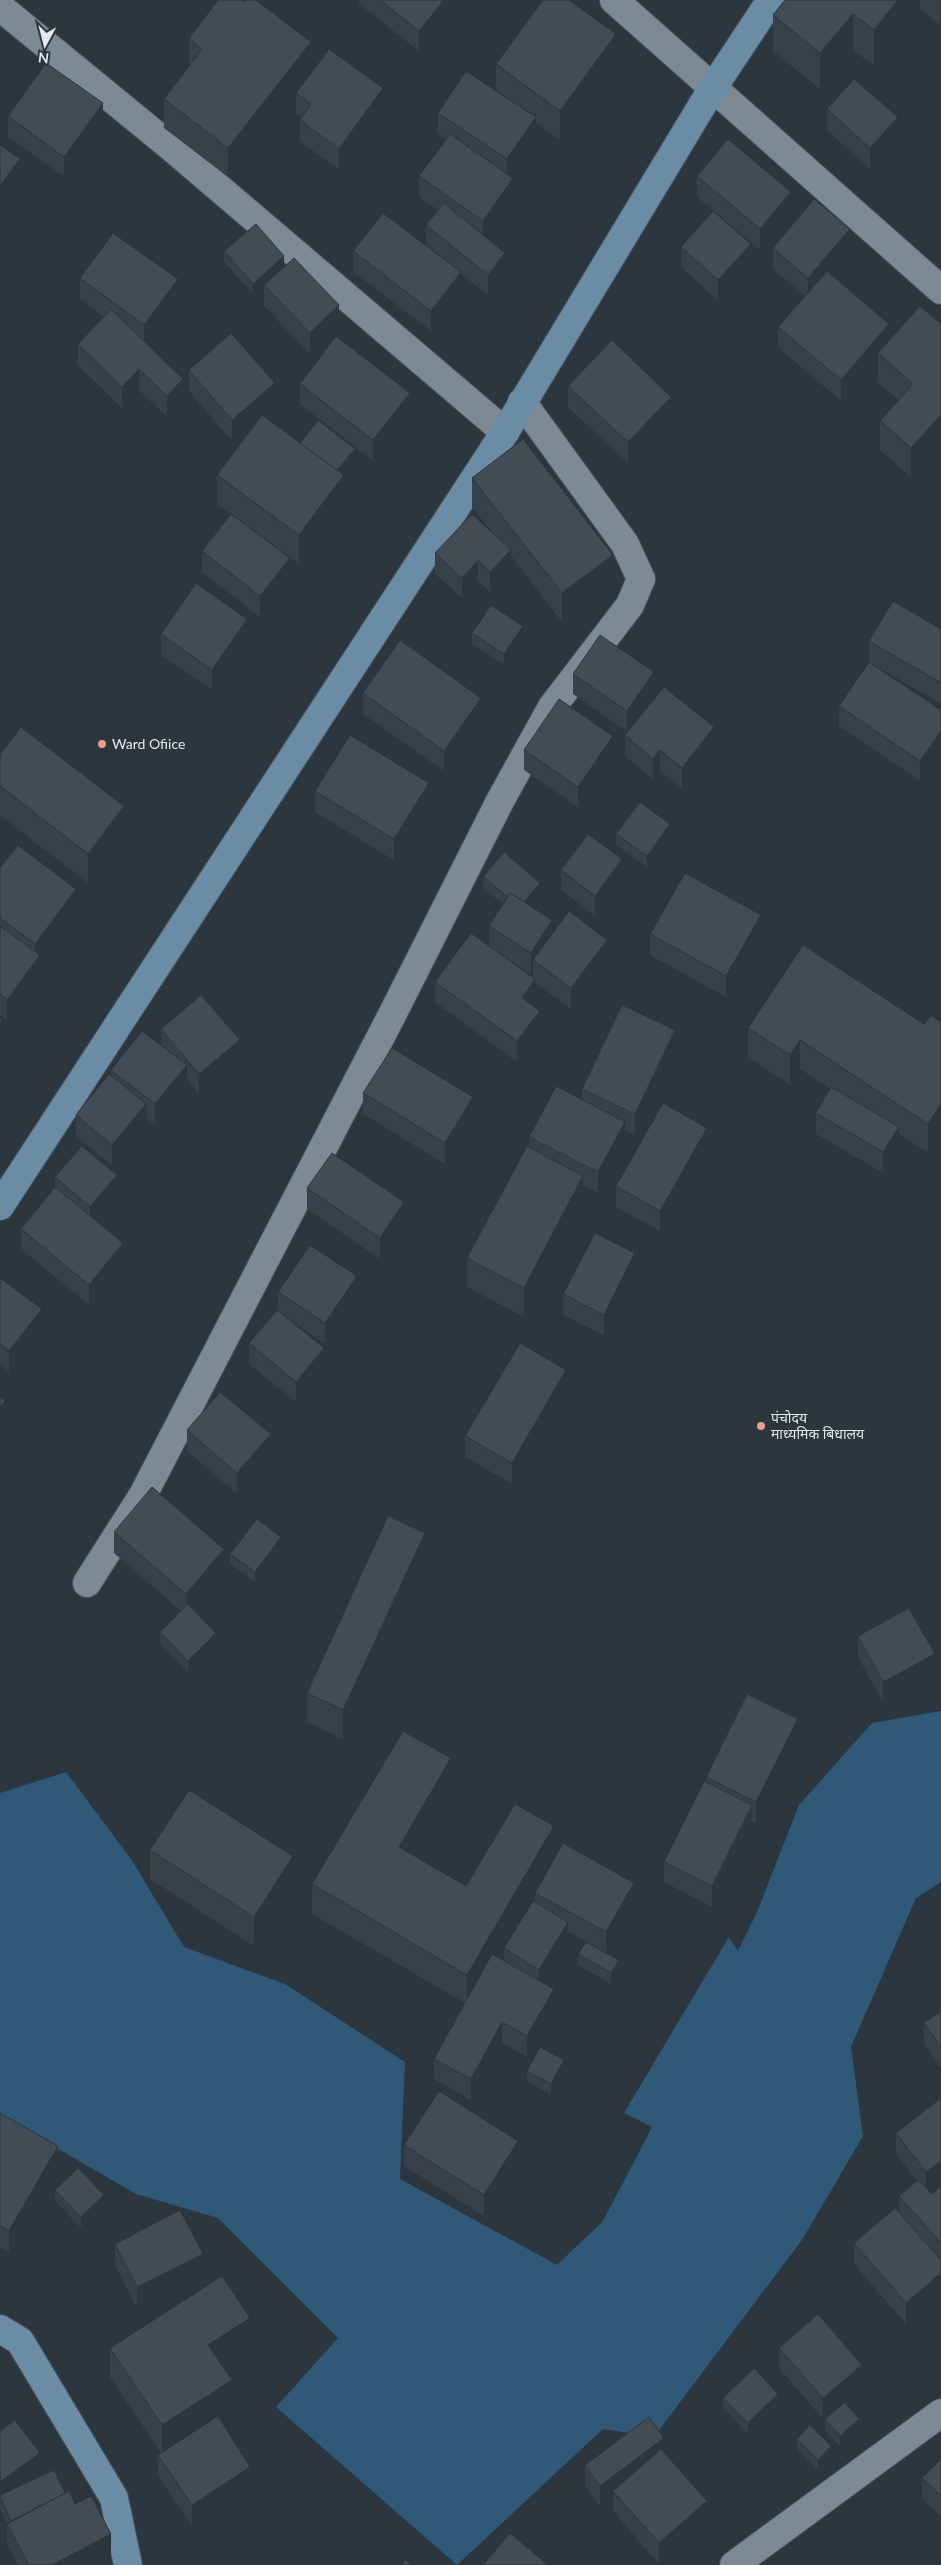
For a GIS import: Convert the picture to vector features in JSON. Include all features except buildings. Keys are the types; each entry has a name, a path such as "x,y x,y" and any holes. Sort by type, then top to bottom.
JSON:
{"street":[{"path":"614,0 712,89 941,290"},
{"path":"0,1206 504,432 712,89 771,0"},
{"path":"0,8 172,148 504,432"},
{"path":"87,1583 143,1494 393,1013 500,801 552,707 630,605 641,579 625,544 522,402"},
{"path":"0,2329 20,2341 114,2498 128,2565"},
{"path":"734,2565 941,2412"}],"shaded area":[{"path":"941,1711 941,1882 916,1898 851,2047 863,2136 802,2240 654,2437 603,2429 457,2565 276,2407 338,2338 218,2218 136,2194 60,2150 0,2135 0,1793 66,1772 131,1859 184,1947 285,1984 405,2062 400,2179 557,2265 603,2221 652,2127 624,2113 729,1937 738,1951 757,1912 799,1805 872,1723"}],"place":[{"name":"Ward Ofiice","path":"102,744"},
{"name":"पंचोदय माध्यमिक बिधालय","path":"761,1426"}]}
